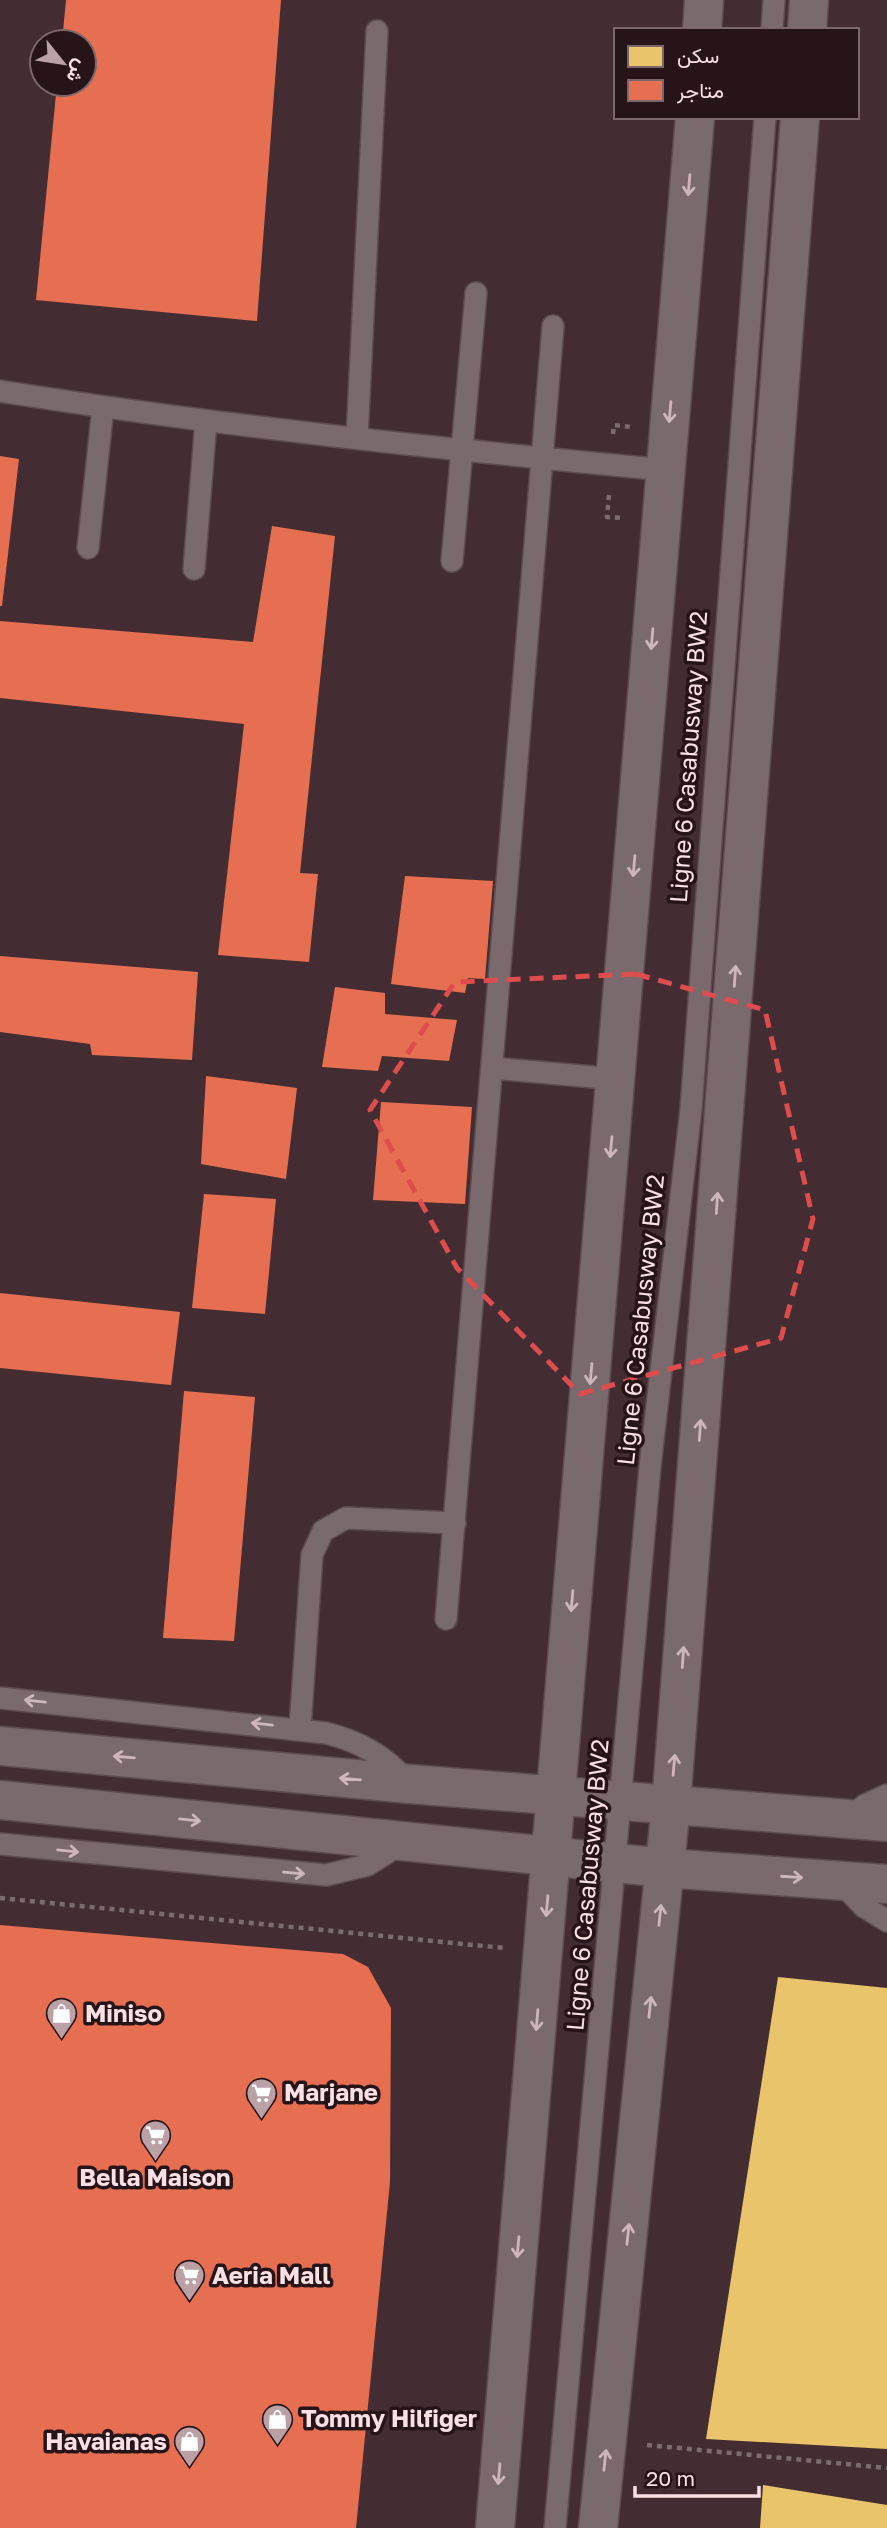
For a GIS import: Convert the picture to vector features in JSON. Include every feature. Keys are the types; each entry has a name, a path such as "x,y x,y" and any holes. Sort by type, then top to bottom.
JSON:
{"main road":[{"path":"702,28 704,0"},
{"path":"807,28 809,0"},
{"path":"495,2528 695,119"},
{"path":"598,2528 671,1805 800,119"},
{"path":"0,1746 411,1784 887,1822"},
{"path":"0,1800 665,1868 887,1884"}],"lane":[{"path":"772,28 774,0"},
{"path":"357,438 377,31"},
{"name":"Ligne 6 Casabusway BW2","path":"555,2528 623,1801 650,1467 691,1109 765,119"},
{"path":"452,561 476,293"},
{"path":"446,1619 554,326"},
{"path":"0,391 206,421 462,452 666,470"},
{"path":"88,548 103,407"},
{"path":"194,569 206,421"},
{"path":"492,1068 616,1079"},
{"path":"300,1728 312,1555 323,1531 346,1518 455,1523"},
{"path":"0,1698 300,1728 351,1739 374,1750 411,1784"},
{"path":"849,1819 865,1805 887,1795"},
{"path":"0,1844 326,1875 368,1865 404,1842"},
{"path":"839,1880 863,1906 887,1921"}],"path":[{"path":"0,1898 508,1949"},
{"path":"639,2444 887,2468"}],"highlighted area":[{"path":"636,974 765,1010 813,1219 781,1338 580,1394 457,1268 370,1110 455,982"}],"building: سكن":[{"path":"778,1977 887,1988 887,2449 706,2439"},
{"path":"763,2485 887,2505 887,2528 760,2528"}],"building: متاجر":[{"path":"66,0 281,0 257,321 36,300 56,98 98,98 98,28 63,28"},
{"path":"0,456 19,459 2,606 0,606"},
{"path":"272,526 335,536 300,873 318,874 309,962 218,955 244,724 0,698 0,621 253,642"},
{"path":"405,876 493,881 485,979 468,978 465,993 391,984"},
{"path":"0,956 198,972 192,1060 92,1055 90,1044 0,1032"},
{"path":"335,987 385,993 385,1014 457,1020 449,1061 382,1056 378,1071 322,1067"},
{"path":"206,1076 297,1088 286,1179 201,1164"},
{"path":"381,1102 472,1107 465,1204 373,1200"},
{"path":"204,1194 276,1199 265,1314 192,1308"},
{"path":"0,1293 180,1312 171,1385 0,1368"},
{"path":"184,1391 255,1397 234,1641 163,1638"},
{"name":"Aeria Mall","path":"0,1925 343,1954 368,1967 391,2008 390,2182 356,2528 0,2528"}],"place":[{"name":"Miniso","path":"62,2041"},
{"name":"Marjane","path":"261,2120"},
{"name":"Bella Maison","path":"155,2163"},
{"name":"Aeria Mall","path":"189,2303"},
{"name":"Tommy Hilfiger","path":"278,2446"},
{"name":"Havaianas","path":"190,2469"}]}
